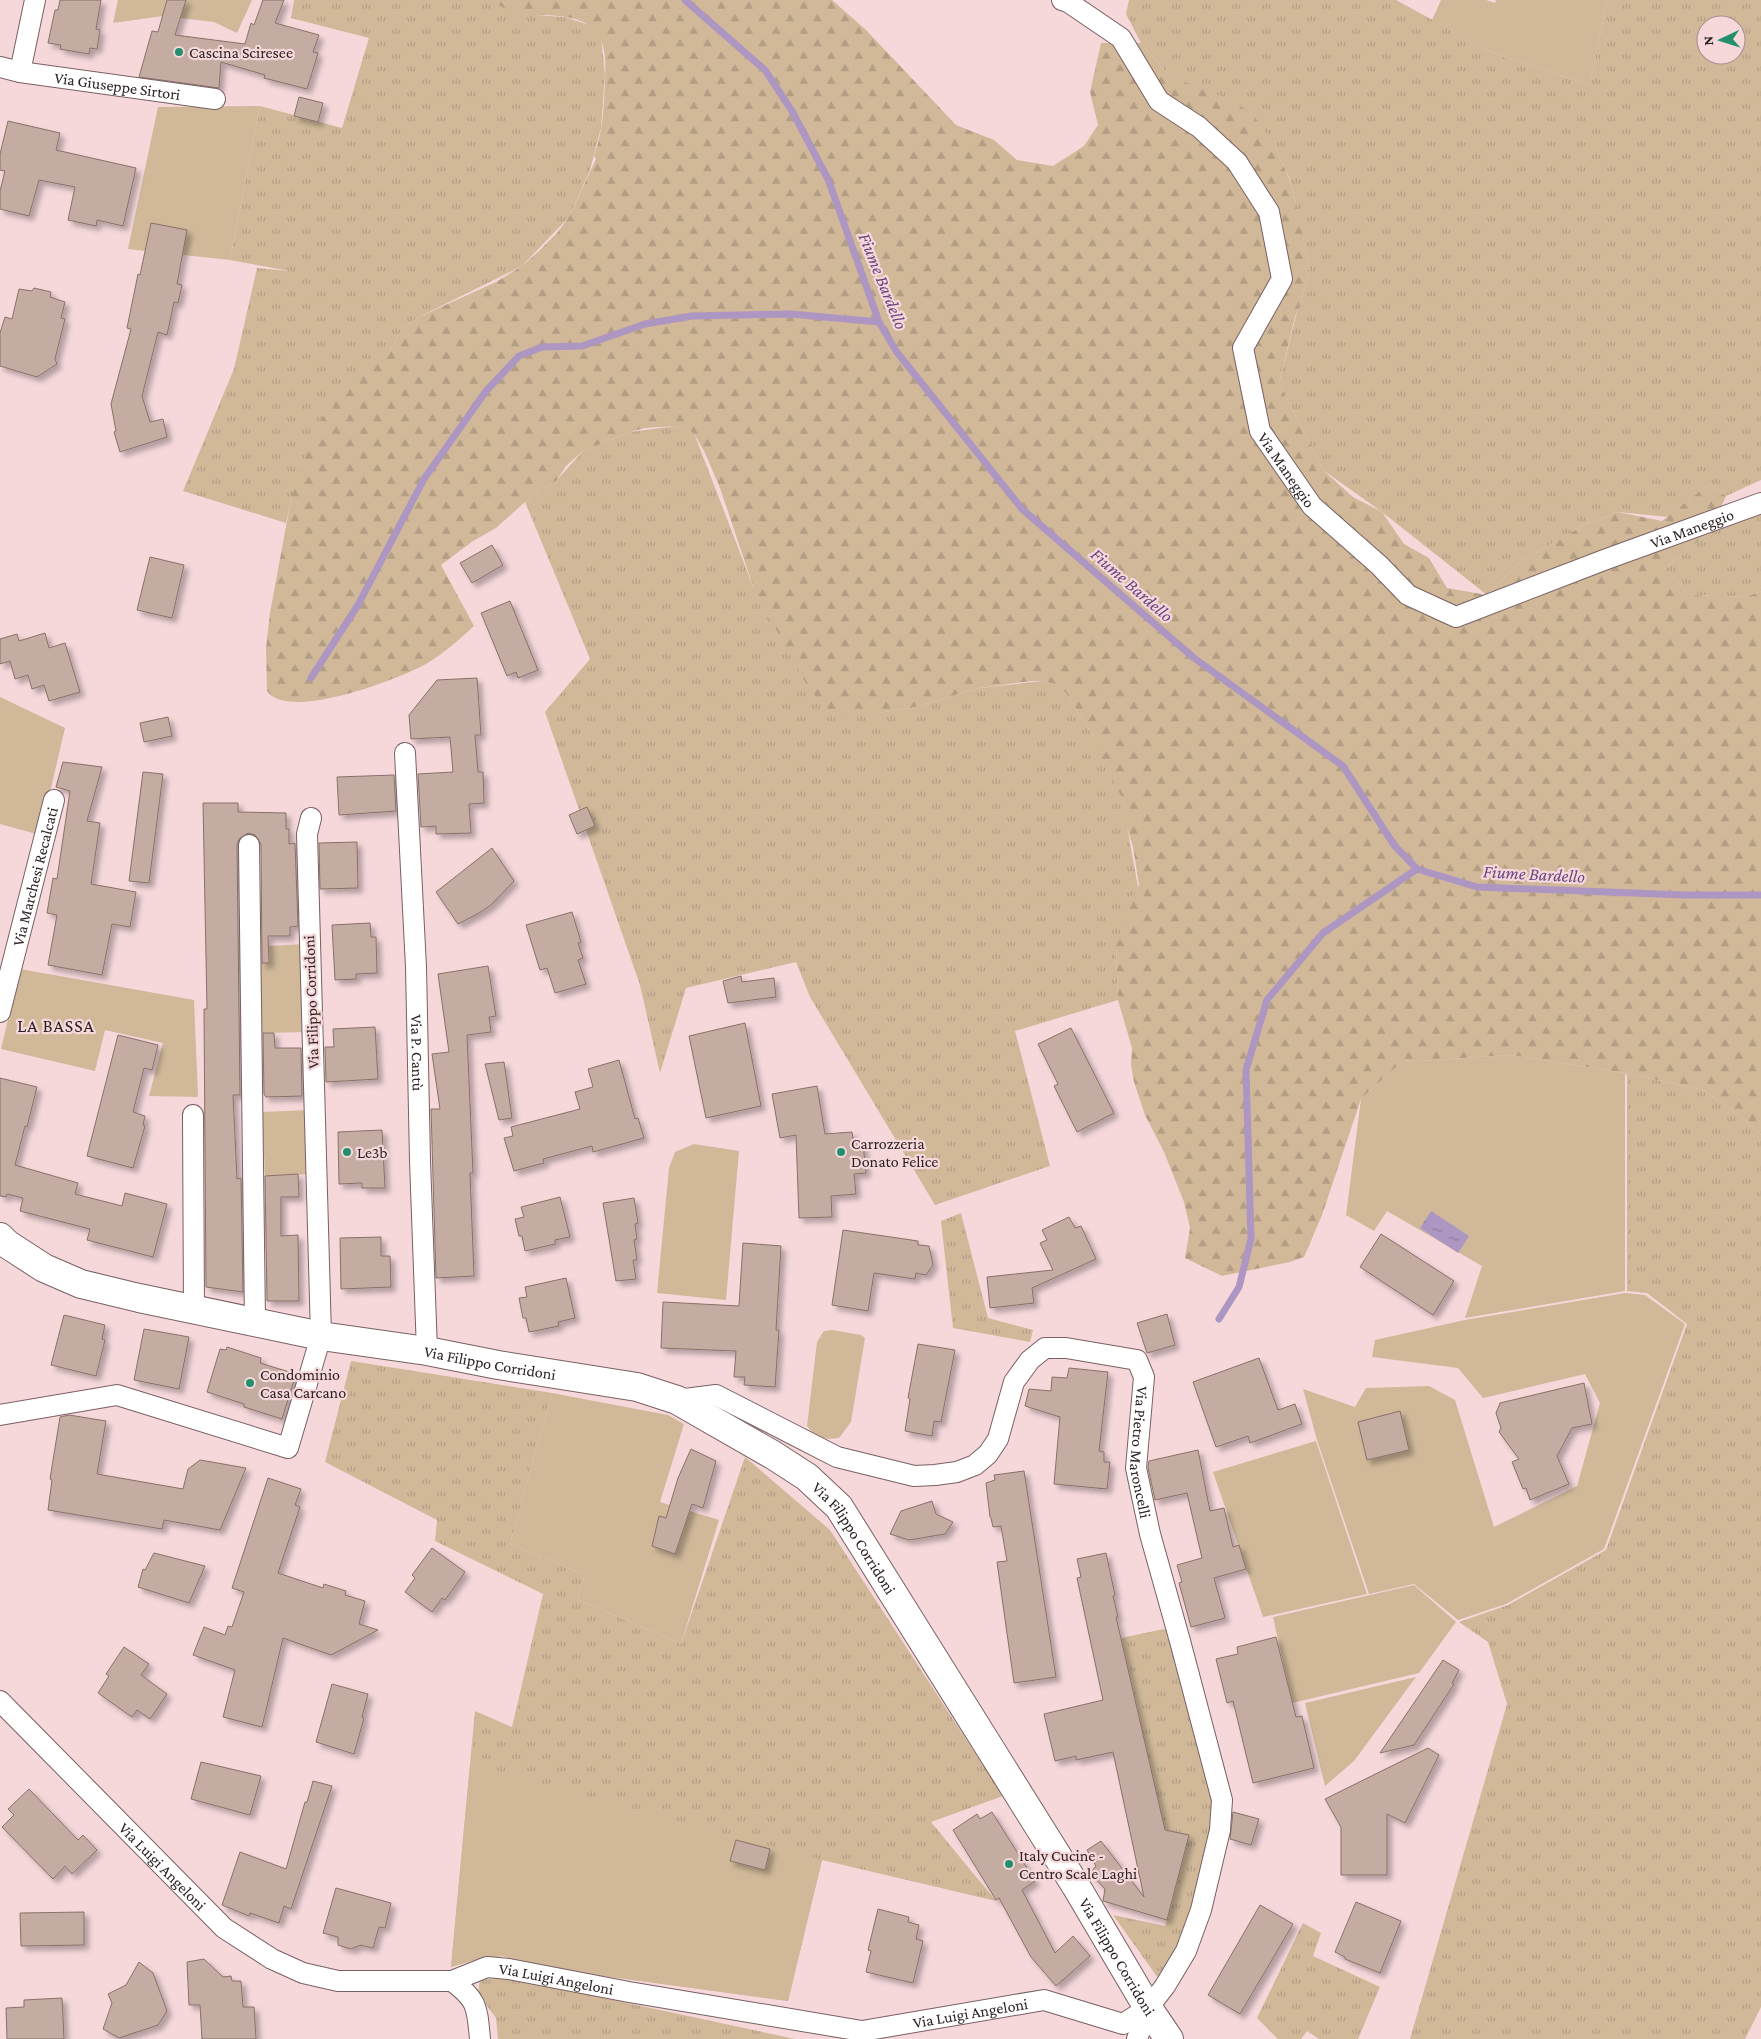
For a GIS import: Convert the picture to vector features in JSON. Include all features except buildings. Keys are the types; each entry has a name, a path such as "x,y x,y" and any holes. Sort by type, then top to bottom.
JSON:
{"street":[{"path":"20,72 35,0"},
{"name":"Via Maneggio","path":"1062,0 1068,2 1121,38 1159,101 1199,127 1237,162 1269,212 1282,279 1243,348 1260,431 1312,506 1379,565 1408,595 1456,617 1604,560 1761,503"},
{"name":"Via Giuseppe Sirtori","path":"0,67 20,72 215,99"},
{"name":"Via P. Cantù","path":"405,753 416,967 420,1162 427,1351"},
{"name":"Via Marchesi Recalcati","path":"0,1012 54,800"},
{"name":"Via Filippo Corridoni","path":"311,818 307,834 321,1336"},
{"path":"249,845 255,1322"},
{"path":"193,1115 194,1310"},
{"name":"Via Filippo Corridoni","path":"0,1237 44,1268 81,1284 321,1336 427,1351 498,1365 637,1387 677,1400 807,1477 839,1507 1076,1886 1148,2008 1169,2039"},
{"path":"0,1415 117,1394 288,1448 321,1336"},
{"name":"Via Pietro Maroncelli","path":"677,1400 716,1395 837,1457 914,1476 935,1476 956,1472 975,1465 988,1454 998,1439 1014,1382 1030,1360 1045,1348 1066,1348 1137,1360 1144,1377 1136,1468 1150,1534 1222,1800 1220,1830 1201,1910 1186,1951 1165,1986 1148,2008"},
{"name":"Via Luigi Angeloni","path":"0,1701 224,1928 272,1958 303,1972 338,1981 452,1981 487,1968 508,1969 630,1992 862,2031 1044,2000 1122,2024 1148,2008"},
{"path":"452,1981 467,1992 477,2008 480,2039"},
{"path":"1137,2039 1148,2008"}],"green space":[{"path":"118,0 252,0 237,33 214,22 163,16 113,23"},
{"path":"294,0 496,0 518,14 565,17 592,26 601,37 605,74 601,128 590,170 569,217 522,266 417,318 402,329 388,354 293,491 286,523 183,491 234,369 257,268 290,271 230,260 260,106 342,128 369,38 291,18"},
{"path":"490,0 832,0 866,30 956,125 994,140 1017,160 1053,166 1084,146 1098,125 1090,92 1101,43 1141,43 1169,76 1221,96 1244,108 1257,120 1272,141 1289,178 1298,210 1310,273 1295,317 1279,383 1323,470 1353,497 1382,512 1404,544 1429,558 1447,588 1487,595 1520,562 1582,526 1618,512 1662,521 1709,484 1726,496 1709,533 1664,568 1689,595 1746,597 1761,591 1761,1135 1744,1119 1703,1090 1625,1073 1510,1055 1402,1062 1361,1099 1322,1215 1304,1257 1290,1262 1222,1276 1185,1258 1190,1228 1184,1202 1164,1152 1145,1115 1134,1082 1131,1065 1132,1048 1118,1000 1116,945 1128,907 1139,885 1133,847 1124,817 1122,798 1100,756 1092,734 1066,693 1055,684 1043,681 979,688 911,708 877,713 846,715 830,711 808,687 754,589 720,488 705,453 694,433 676,426 645,428 630,432 583,451 566,466 557,480 525,502 496,528 473,541 441,565 474,626 433,660 393,679 344,695 319,700 297,702 279,699 267,691 266,648 270,613 295,478 325,412 345,386 388,354 402,329 417,318 496,282 522,266 539,251 557,233 569,217 596,159 594,156 599,138 604,99 605,64 604,50 596,31 588,24 578,20 548,15 517,14"},
{"path":"1129,0 1396,0 1495,54 1590,85 1607,0 1761,0 1761,480 1726,496 1709,484 1668,517 1618,512 1582,526 1520,562 1487,595 1382,512 1323,470 1279,383 1298,308 1310,273 1289,177 1272,142 1169,76 1141,43 1126,14"},
{"path":"1441,0 1486,0 1495,3 1496,0 1607,0 1590,85 1495,54 1432,20"},
{"path":"260,106 230,260 128,249 158,107"},
{"path":"676,426 694,433 754,589 877,713 911,708 979,688 1043,681 1055,684 1066,693 1092,734 1122,798 1138,887 1116,945 1118,1000 1015,1031 1050,1166 935,1205 810,997 796,962 686,988 660,1073 640,985 545,712 590,659 525,502 557,480 583,451 630,432"},
{"path":"1761,510 1761,591 1746,597 1689,595 1664,568 1709,533"},
{"path":"0,697 65,728 40,835 0,824"},
{"path":"306,944 308,1032 260,1033 259,963 269,962 269,946"},
{"path":"20,969 194,1000 198,1097 149,1096 163,1043 105,1030 95,1071 1,1049"},
{"path":"1510,1055 1625,1073 1625,1291 1465,1318 1482,1266 1387,1211 1374,1231 1346,1215 1361,1099 1402,1062"},
{"path":"1625,1073 1703,1090 1744,1119 1761,1135 1761,2007 1745,2039 1410,2039 1507,1704 1488,1642 1459,1622 1508,1605 1606,1550 1687,1324 1647,1293 1627,1291 1627,1076"},
{"path":"310,1110 313,1174 265,1176 262,1112"},
{"path":"694,1144 739,1151 726,1300 657,1293 669,1168 675,1152"},
{"path":"961,1213 988,1318 1033,1330 1030,1342 953,1328 941,1221"},
{"path":"1625,1293 1645,1295 1685,1324 1604,1549 1506,1604 1458,1620 1414,1584 1369,1594 1317,1440 1303,1389 1355,1407 1366,1388 1429,1386 1455,1400 1494,1527 1577,1486 1600,1403 1585,1374 1483,1398 1458,1368 1372,1357 1375,1340 1465,1320"},
{"path":"832,1330 861,1335 865,1338 851,1422 839,1438 829,1439 817,1436 807,1426 817,1342 824,1331"},
{"path":"351,1361 552,1393 510,1544 585,1575 577,1599 681,1644 745,1457 830,1530 1003,1796 931,1822 996,1901 822,1860 788,2001 538,1967 503,1956 478,1959 451,1967 475,1711 512,1727 543,1594 435,1541 437,1520 325,1462"},
{"path":"552,1393 668,1415 684,1424 660,1502 719,1520 681,1644 577,1599 585,1575 510,1544"},
{"path":"1316,1441 1367,1594 1263,1617 1213,1472"},
{"path":"1414,1585 1456,1622 1419,1673 1292,1703 1273,1617"},
{"path":"1169,1628 1217,1807 1201,1900 1175,1960 1158,1978 1113,1915 1165,1926 1189,1835 1165,1830 1121,1638"},
{"path":"1416,1677 1354,1761 1325,1786 1305,1703"},
{"path":"470,1765 822,1860 788,2001 538,1967 503,1956 478,1959 451,1967"},
{"path":"1303,1923 1321,1933 1313,1956 1380,1987 1358,2039 1319,2039 1307,2031 1301,2039 1278,2039 1257,2018"},
{"path":"506,1977 795,2039 498,2039 496,2018 478,1994 480,1980"}],"water":[{"path":"1431,1211 1469,1236 1458,1253 1420,1228"}],"waterway":[{"name":"Fiume Bardello","path":"685,0 765,70 792,111 828,179 879,322 896,351 1022,509 1194,658 1343,766 1394,845 1417,869 1477,887 1684,895 1761,895"},
{"path":"311,678 358,605 424,479 486,391 519,356 542,347 582,346 645,324 692,316 791,314 879,322"},
{"path":"1219,1319 1239,1287 1251,1239 1246,1070 1267,1000 1323,933 1417,869"}],"place":[{"name":"Cascina Sciresee","path":"179,52"},
{"name":"Le3b","path":"347,1152"},
{"name":"Carrozzeria Donato Felice","path":"841,1152"},
{"name":"Condominio Casa Carcano","path":"250,1383"},
{"name":"Italy Cucine - Centro Scale Laghi","path":"1009,1864"}],"district":[{"name":"LA BASSA","path":"56,1026"}]}
